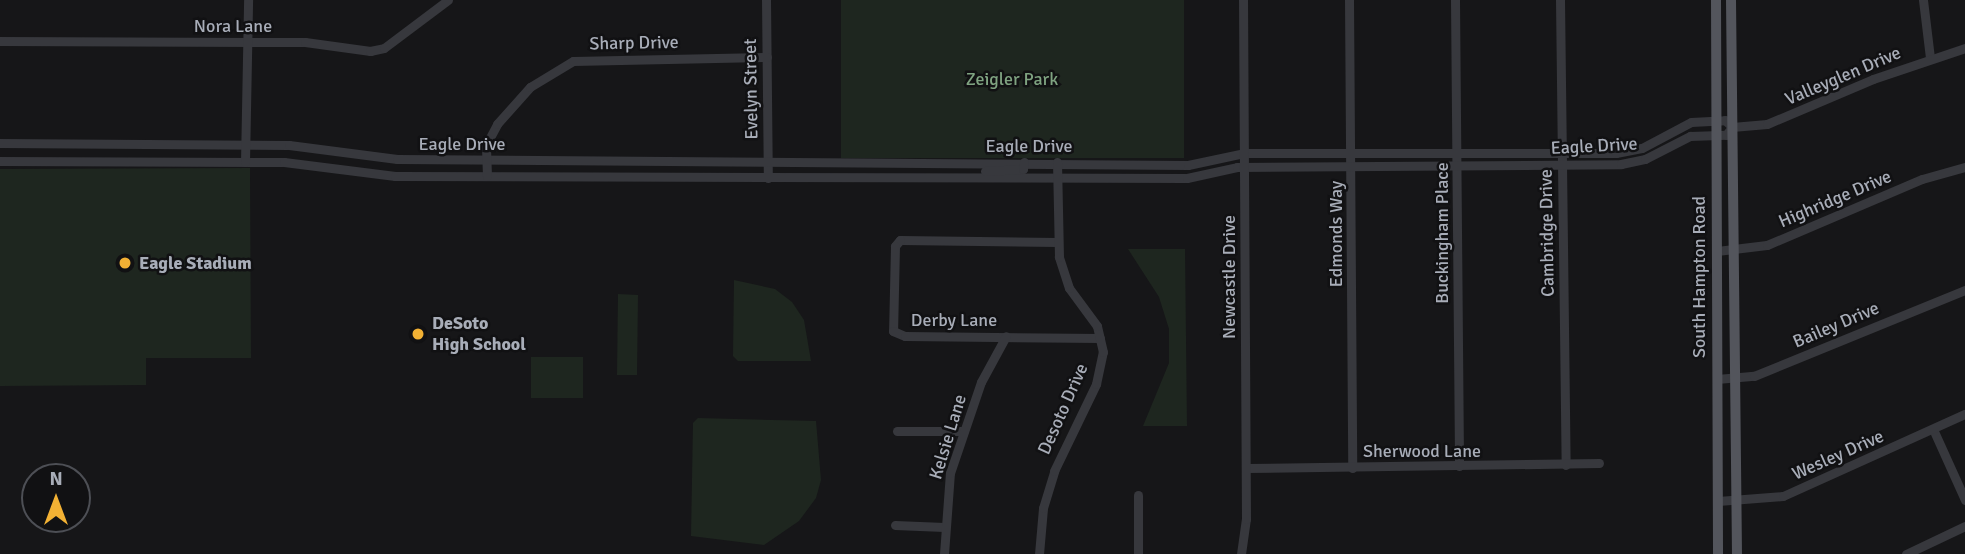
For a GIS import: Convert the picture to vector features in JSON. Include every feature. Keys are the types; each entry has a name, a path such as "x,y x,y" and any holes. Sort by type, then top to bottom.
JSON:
{"main road":[{"name":"South Hampton Road","path":"1716,0 1718,554"},
{"name":"South Hampton Road","path":"1731,0 1737,554"}],"street":[{"path":"245,162 248,0"},
{"name":"Nora Lane","path":"0,41 305,42 370,51 384,48 448,0"},
{"name":"Evelyn Street","path":"766,0 768,178"},
{"name":"Newcastle Drive","path":"1241,554 1246,468 1243,0"},
{"name":"Edmonds Way","path":"1349,0 1352,468"},
{"name":"Buckingham Place","path":"1455,0 1459,466"},
{"name":"Cambridge Drive","path":"1560,0 1566,465"},
{"path":"1923,0 1930,58"},
{"name":"Valleyglen Drive","path":"1732,127 1767,124 1930,58 1965,48"},
{"name":"Sharp Drive","path":"487,176 486,145 513,104 546,74 573,61 767,57"},
{"path":"1718,120 1732,127"},
{"name":"Eagle Drive","path":"0,143 327,147 397,159 1188,165 1244,153 1630,151 1692,122 1718,120"},
{"name":"Eagle Drive","path":"0,161 327,165 395,176 849,178 1057,175 1187,178 1244,167 1634,162 1690,136 1726,135 1732,127"},
{"path":"634,161 634,177"},
{"path":"849,162 849,178"},
{"path":"952,176 1023,169 1024,162"},
{"name":"Desoto Drive","path":"1040,554 1043,508 1054,471 1100,372 1100,338 1091,316 1066,282 1057,242 1057,162"},
{"path":"1187,178 1188,165"},
{"name":"Highridge Drive","path":"1717,251 1735,251 1767,245 1912,183 1965,167"},
{"name":"Derby Lane","path":"1057,242 910,240 895,246 892,320 897,335 1100,338"},
{"name":"Bailey Drive","path":"1717,379 1754,376 1965,290"},
{"name":"Kelsie Lane","path":"944,554 949,477 962,431 981,382 1006,337"},
{"name":"Wesley Drive","path":"1718,501 1783,496 1965,414"},
{"path":"1933,429 1965,500"},
{"path":"897,431 962,431"},
{"name":"Sherwood Lane","path":"1246,468 1599,463"},
{"path":"1138,495 1138,554"},
{"path":"895,525 944,527"},
{"path":"1906,554 1965,526"}],"green space":[{"name":"Zeigler Park","path":"841,0 1184,0 1184,158 841,158"},
{"name":"Eagle Stadium","path":"250,168 251,358 146,358 146,385 0,386 0,169"},
{"path":"1128,249 1185,249 1187,426 1143,426 1169,363 1169,329 1159,297"},
{"path":"734,280 775,289 792,302 804,320 811,361 738,361 733,356"},
{"path":"618,294 638,295 637,375 617,375"},
{"path":"531,357 583,357 583,398 531,398"},
{"path":"698,418 816,421 821,480 816,498 799,521 764,545 691,536 693,423"}],"place":[{"name":"Eagle Stadium","path":"125,263"},
{"name":"DeSoto High School","path":"418,334"}]}
